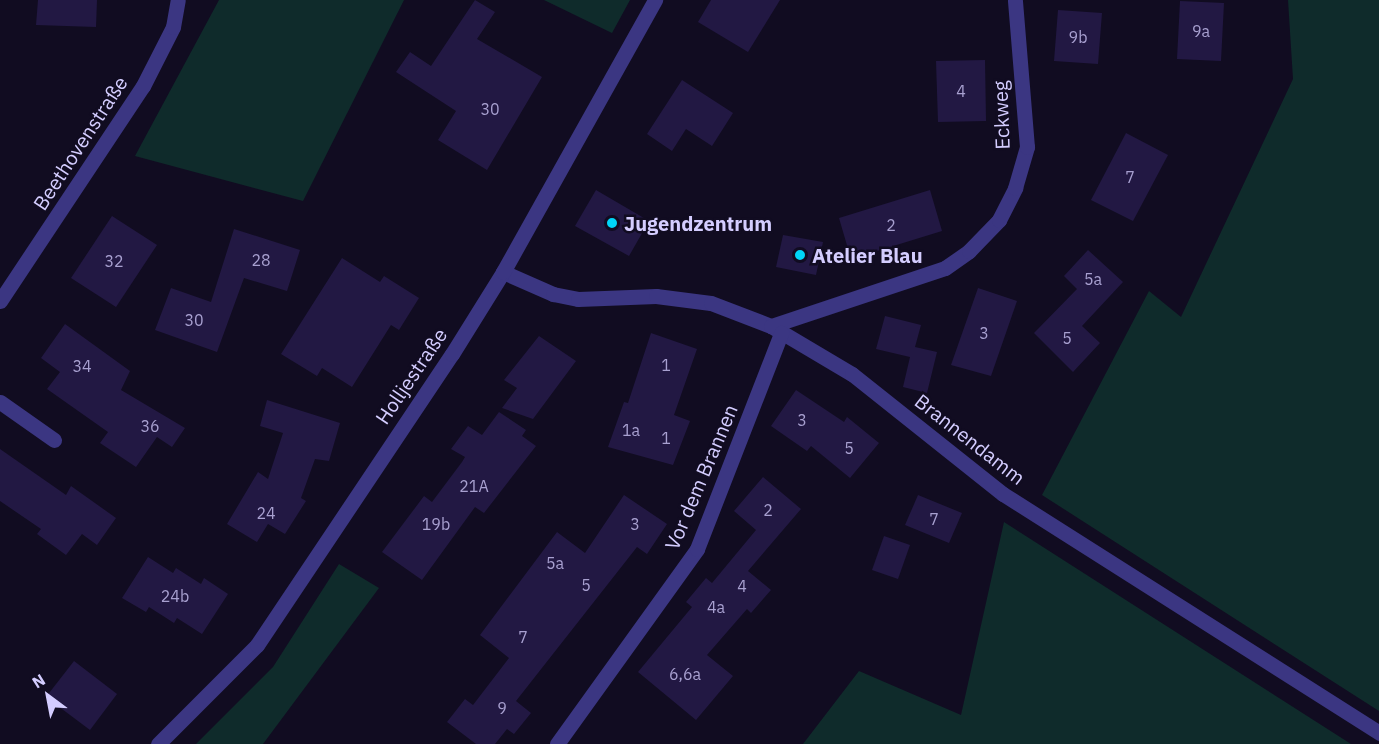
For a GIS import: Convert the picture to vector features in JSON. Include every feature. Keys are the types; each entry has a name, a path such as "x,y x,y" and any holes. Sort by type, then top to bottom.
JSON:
{"street":[{"name":"Beethovenstraße","path":"0,301 143,86 173,27 178,0"},
{"name":"Holljestraße","path":"158,744 256,645 503,272 655,0"},
{"name":"Eckweg","path":"776,329 945,268 969,251 999,220 1015,188 1027,147 1015,0"},
{"name":"Brannendamm","path":"503,272 553,294 578,298 656,296 711,303 776,329 852,374 1003,494 1379,733"},
{"name":"Vor dem Brannen","path":"556,744 697,549 776,329"},
{"path":"0,402 54,440"}],"green space":[{"path":"219,0 404,0 303,201 135,156"},
{"path":"544,0 630,0 612,33"},
{"path":"1288,0 1379,0 1379,711 1042,495 1149,291 1181,317 1293,79"},
{"path":"1004,522 1351,744 803,744 859,671 961,715"},
{"path":"339,564 379,588 263,744 196,744 273,667"}],"building":[{"path":"38,0 97,0 96,27 36,25"},
{"path":"475,0 495,12 477,39 542,77 487,170 438,140 456,111 396,72 410,52 431,66"},
{"path":"711,0 780,0 748,52 698,22"},
{"path":"1180,1 1224,3 1221,61 1177,59"},
{"path":"1058,10 1102,13 1098,64 1054,61"},
{"path":"985,60 986,121 938,122 936,61"},
{"path":"682,80 733,113 712,146 686,129 672,151 647,134"},
{"path":"1126,133 1168,155 1133,221 1091,200"},
{"name":"Jugendzentrum","path":"596,190 649,221 629,256 575,226"},
{"path":"930,190 942,231 851,259 839,218"},
{"path":"112,216 157,245 116,307 71,278"},
{"path":"234,229 300,250 287,291 244,278 217,352 155,330 171,288 211,302"},
{"name":"Atelier Blau","path":"783,235 823,242 816,275 776,267"},
{"path":"1088,250 1123,282 1082,326 1100,343 1073,372 1034,333 1077,289 1064,276"},
{"path":"342,258 380,282 384,276 419,298 399,330 391,325 352,387 322,368 317,376 281,354"},
{"path":"978,288 1017,301 991,376 951,365"},
{"path":"885,316 921,325 915,347 937,352 927,393 903,387 910,357 876,349"},
{"path":"65,324 130,371 121,390 185,428 172,447 157,437 136,467 100,443 108,432 47,389 60,372 41,358"},
{"path":"651,333 697,349 674,415 690,421 673,465 608,447 624,402 628,403"},
{"path":"539,336 576,361 533,419 502,408 517,388 504,380"},
{"path":"796,390 844,422 847,417 879,443 850,478 811,446 807,451 771,426"},
{"path":"267,400 340,423 329,461 315,459 301,498 306,501 285,534 268,524 257,542 227,524 258,472 268,479 283,433 260,426"},
{"path":"499,412 526,430 522,436 536,446 484,513 475,507 422,580 382,552 424,496 432,502 462,462 465,457 451,449 468,426 482,435"},
{"path":"0,449 66,495 71,486 116,518 97,545 82,534 66,555 37,534 41,529 0,501"},
{"path":"763,477 801,509 748,571 771,590 751,613 747,609 707,655 733,676 696,720 638,672 692,607 686,602 706,578 712,583 756,530 734,511"},
{"path":"624,495 667,524 647,554 637,547 516,701 531,713 514,734 507,729 495,744 476,744 447,722 465,699 473,705 509,658 480,635 557,532 585,553"},
{"path":"918,495 962,513 949,543 905,525"},
{"path":"884,536 910,545 898,579 872,570"},
{"path":"148,557 173,573 176,568 201,584 204,578 228,594 202,634 177,618 174,623 149,607 146,612 122,598"},
{"path":"74,661 117,694 90,730 46,697"}],"place":[{"name":"Jugendzentrum","path":"612,223"},
{"name":"Atelier Blau","path":"800,255"}]}
